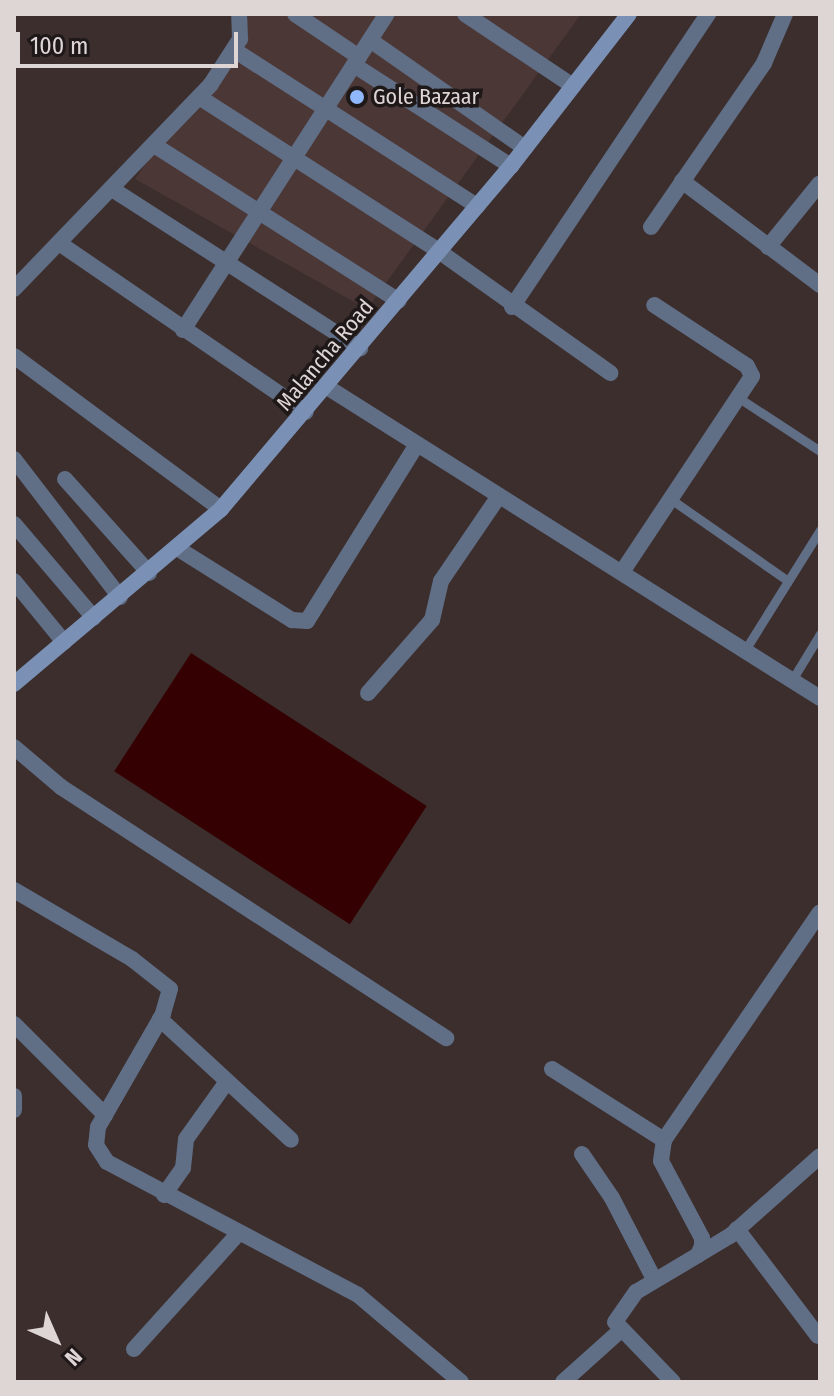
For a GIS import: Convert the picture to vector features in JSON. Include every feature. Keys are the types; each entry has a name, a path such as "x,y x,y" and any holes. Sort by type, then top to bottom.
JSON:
{"main road":[{"name":"Malancha Road","path":"14,684 221,509 511,166 629,14"}],"street":[{"path":"14,289 199,97 234,50 239,14"},
{"path":"295,14 356,61 511,166"},
{"path":"183,330 387,14"},
{"path":"465,14 573,86"},
{"path":"512,307 708,14"},
{"path":"651,227 764,63 785,14"},
{"path":"370,40 525,148"},
{"path":"234,50 477,206"},
{"path":"199,97 440,252 512,307 610,373"},
{"path":"154,145 399,301"},
{"path":"682,181 820,285"},
{"path":"768,247 820,183"},
{"path":"112,189 360,348"},
{"path":"59,243 306,412"},
{"path":"622,572 739,398 752,371 654,305"},
{"path":"14,356 221,509"},
{"path":"327,387 820,698"},
{"path":"177,548 292,620 307,621 417,444"},
{"path":"14,459 120,597"},
{"path":"65,479 149,573"},
{"path":"368,693 432,620 441,581 499,496"},
{"path":"14,524 94,618"},
{"path":"14,581 64,642"},
{"path":"14,747 61,787 446,1038"},
{"path":"14,890 165,982 171,995 105,1115 95,1138 99,1152 113,1167 390,1318 461,1382"},
{"path":"698,1255 702,1238 661,1161 664,1140 820,912"},
{"path":"160,1019 291,1140"},
{"path":"14,1024 105,1115"},
{"path":"552,1069 664,1140"},
{"path":"164,1195 183,1168 186,1139 226,1083"},
{"path":"14,1096 14,1110"},
{"path":"582,1154 612,1198 654,1279"},
{"path":"673,1382 621,1330 617,1314 654,1279 737,1229 820,1156"},
{"path":"737,1229 818,1336"},
{"path":"134,1349 238,1234"},
{"path":"563,1382 621,1330"}],"lane":[{"path":"739,398 820,451"},
{"path":"672,500 788,581"},
{"path":"745,650 820,530"},
{"path":"792,680 820,634"}],"shaded area":[{"name":"Gole Bazaar","path":"250,14 581,14 367,309 135,179"},
{"path":"191,653 427,806 350,924 114,771"}],"place":[{"name":"Gole Bazaar","path":"357,97"}]}
